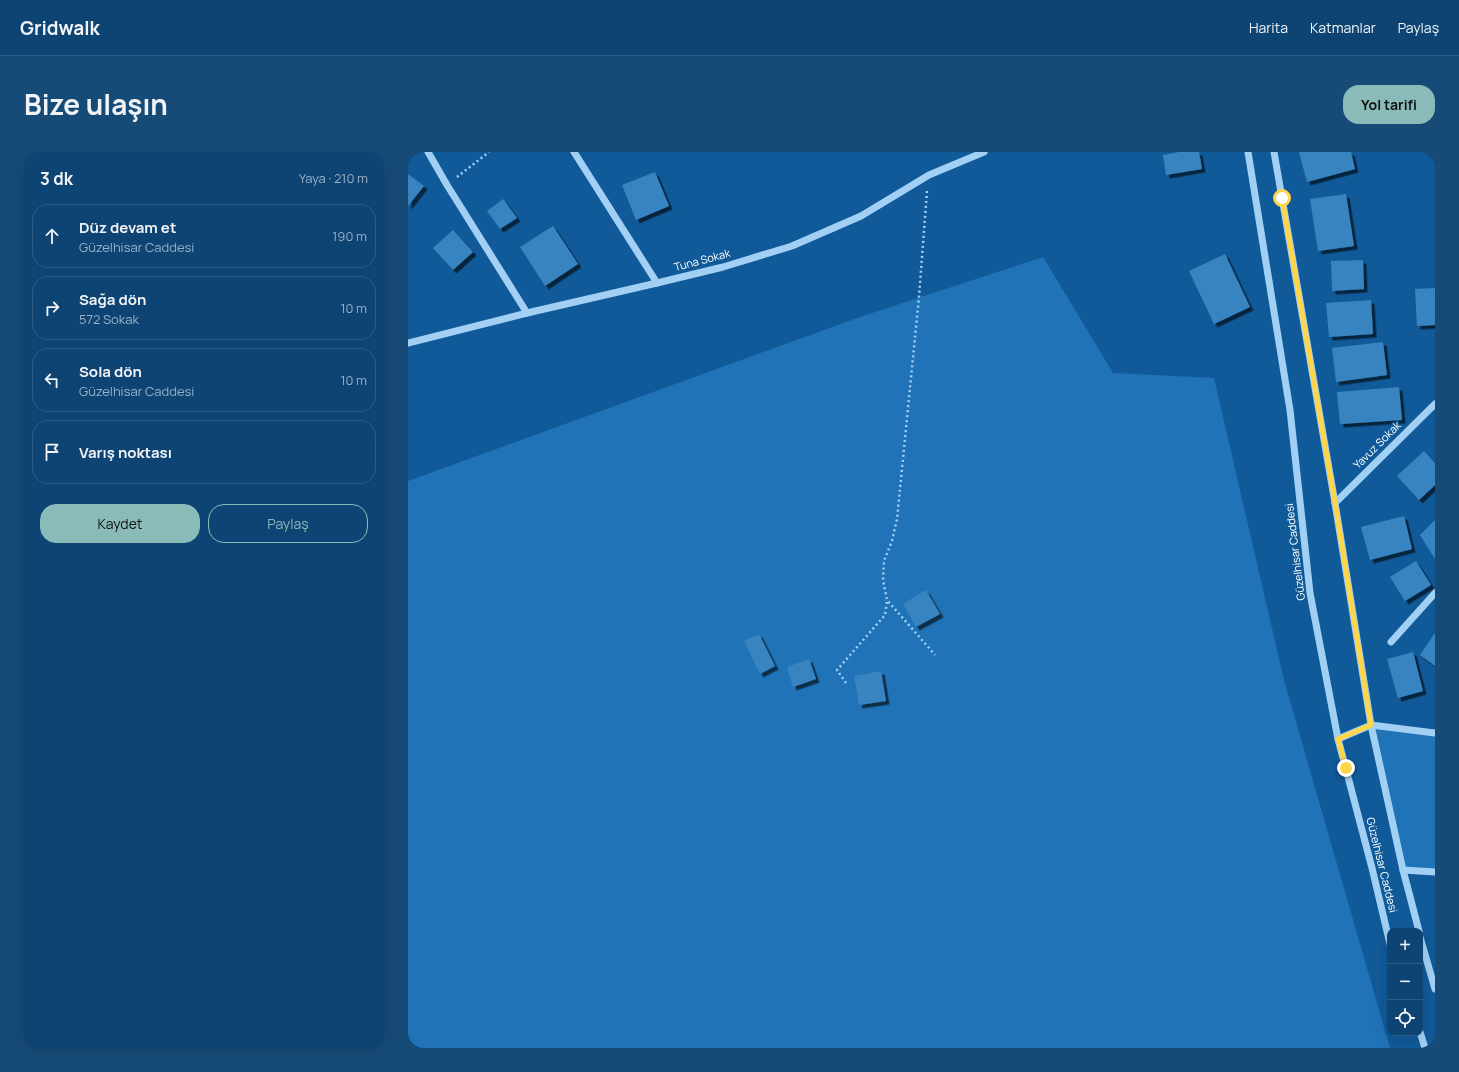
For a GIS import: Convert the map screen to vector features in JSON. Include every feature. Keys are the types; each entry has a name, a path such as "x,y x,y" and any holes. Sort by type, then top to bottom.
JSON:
{"street":[{"path":"428,152 527,313"},
{"path":"574,152 656,284"},
{"name":"Tuna Sokak","path":"408,343 527,313 656,284 723,267 792,246 861,216 929,175 984,152"},
{"name":"Güzelhisar Caddesi","path":"1248,152 1290,410 1310,593 1338,739 1387,931"},
{"name":"Güzelhisar Caddesi","path":"1274,152 1335,503 1371,725 1417,928"},
{"name":"Yavuz Sokak","path":"1335,503 1435,404"},
{"path":"1391,642 1435,594"},
{"path":"1338,739 1371,725 1435,734"},
{"path":"1403,870 1435,872"},
{"path":"1423,947 1435,989"},
{"path":"1421,1036 1425,1048"}],"path":[{"path":"447,185 489,152"},
{"path":"846,683 837,670 885,615 887,600 883,580 884,561 892,541 897,519 929,175"},
{"path":"887,600 935,655"}],"shaded area":[{"path":"1043,257 1113,373 1214,378 1284,680 1390,1048 408,1048 408,481 860,317"},
{"path":"1371,725 1435,733 1435,872 1403,870"}],"building":[{"path":"1179,152 1199,152 1202,169 1166,175 1163,155"},
{"path":"1299,152 1351,152 1355,169 1307,182"},
{"path":"655,172 669,206 636,220 622,185"},
{"path":"408,174 424,186 408,206"},
{"path":"1346,194 1354,246 1318,251 1310,199"},
{"path":"503,199 517,218 500,229 487,211"},
{"path":"553,226 578,264 545,286 520,247"},
{"path":"453,230 473,252 453,270 433,248"},
{"path":"1225,254 1250,307 1214,324 1189,271"},
{"path":"1363,260 1364,289 1332,291 1331,261"},
{"path":"1435,288 1435,325 1417,326 1415,289"},
{"path":"1371,300 1373,334 1329,337 1326,303"},
{"path":"1383,342 1387,375 1336,382 1332,348"},
{"path":"1399,387 1402,420 1340,424 1337,392"},
{"path":"1424,451 1435,463 1435,485 1419,500 1397,476"},
{"path":"1404,516 1412,549 1370,560 1361,527"},
{"path":"1435,520 1435,559 1420,535"},
{"path":"1416,561 1431,585 1405,601 1390,577"},
{"path":"926,590 940,614 916,627 903,604"},
{"path":"1435,633 1435,666 1420,655"},
{"path":"759,634 775,666 760,674 744,641"},
{"path":"1413,652 1423,691 1398,698 1387,659"},
{"path":"809,659 816,679 793,687 787,667"},
{"path":"881,671 886,701 859,705 854,676"}],"route":[{"path":"1282,198 1335,503 1371,725 1338,739 1346,768"}]}
